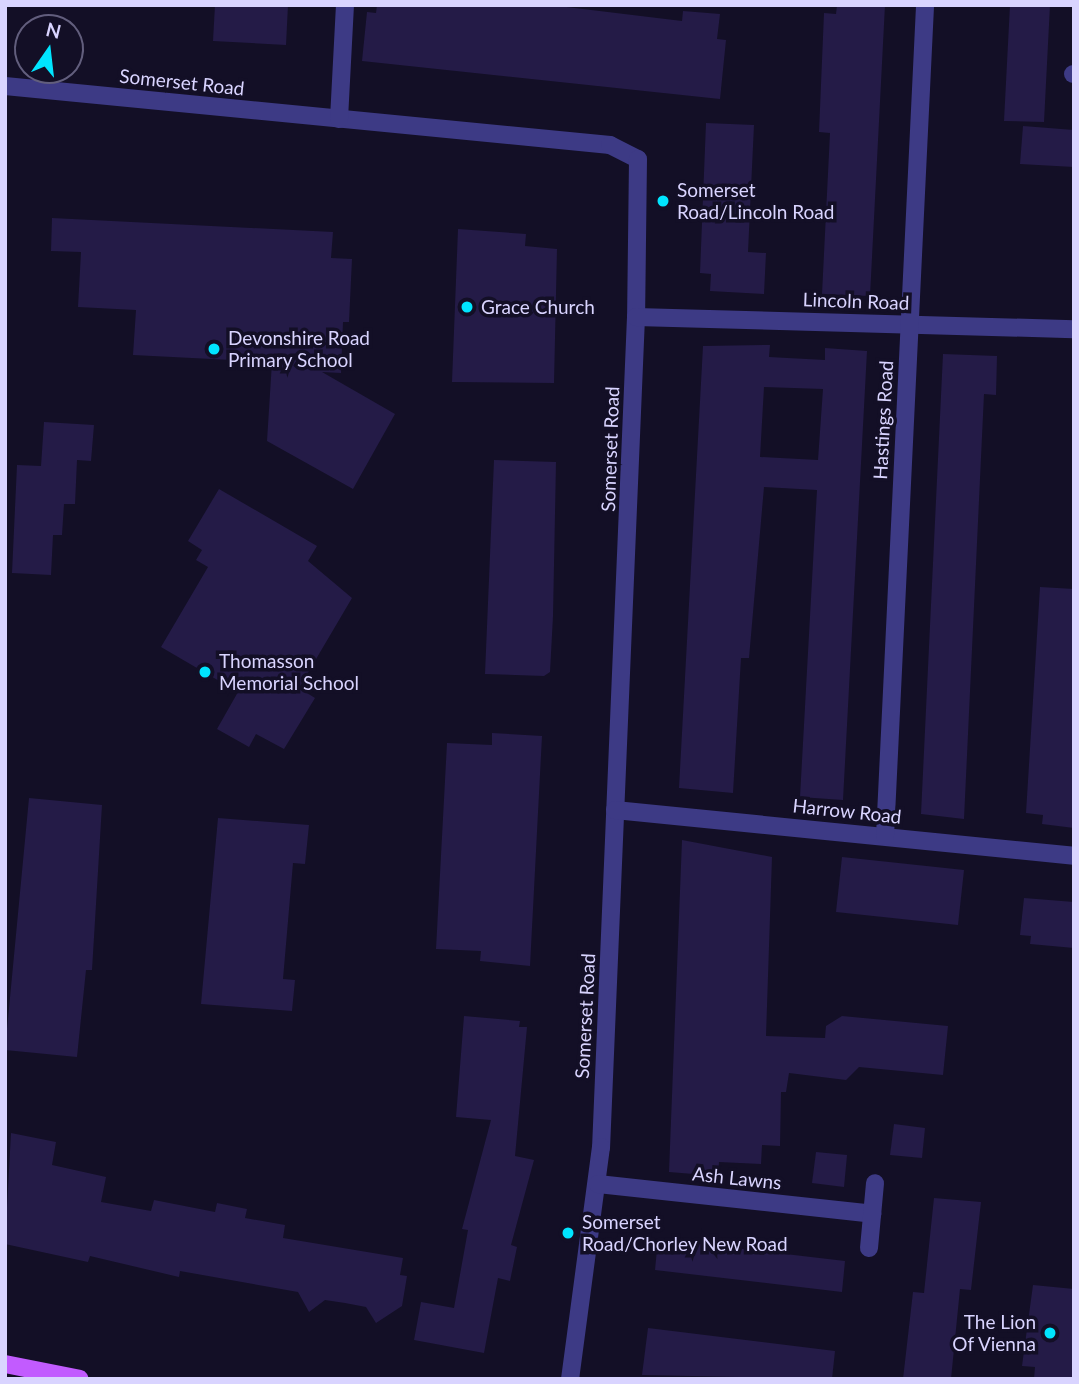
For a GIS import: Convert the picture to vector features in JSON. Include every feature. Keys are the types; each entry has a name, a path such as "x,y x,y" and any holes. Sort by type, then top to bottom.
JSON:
{"main road":[{"path":"5,1364 80,1379"}],"street":[{"path":"339,119 345,5"},
{"name":"Hastings Road","path":"885,836 925,5"},
{"name":"Somerset Road","path":"5,86 339,119 631,152 641,168 598,1184 570,1379"},
{"name":"Lincoln Road","path":"636,317 1074,329"},
{"name":"Harrow Road","path":"615,810 1074,856"},
{"path":"869,1248 874,1183"},
{"name":"Ash Lawns","path":"598,1184 872,1214"}],"building":[{"path":"215,5 288,5 286,45 213,41"},
{"path":"377,5 550,5 682,21 683,11 720,14 717,39 726,40 720,99 362,61 367,12 376,13"},
{"path":"837,5 885,5 870,296 822,294 830,133 819,132 824,13 836,14"},
{"path":"1010,5 1050,5 1044,122 1004,121"},
{"path":"706,123 754,125 748,252 766,253 764,294 710,291 711,274 700,273"},
{"path":"1023,126 1074,130 1074,167 1020,164"},
{"path":"52,218 333,232 331,258 352,259 349,322 343,322 341,373 322,372 395,414 353,489 267,441 272,362 133,355 136,310 78,307 81,252 51,251"},
{"name":"Grace Church","path":"458,229 526,234 525,246 557,249 554,383 452,382"},
{"path":"770,345 769,357 825,360 825,348 867,351 843,800 800,797 817,490 764,487 749,658 741,658 733,793 679,788 703,346","holes":["764,387 823,389 818,460 760,457"]},
{"path":"943,354 997,356 996,395 984,394 964,819 921,814"},
{"path":"44,422 94,425 91,461 77,460 75,504 64,504 62,535 53,535 51,575 12,573 17,465 41,466"},
{"path":"494,460 556,462 550,672 544,676 485,674"},
{"path":"219,489 317,546 308,561 352,598 299,688 315,698 284,749 256,734 249,747 217,729 238,692 161,647 208,567 196,560 202,550 188,541"},
{"path":"1040,587 1074,589 1074,828 1042,824 1043,815 1026,813"},
{"path":"492,733 542,736 530,966 480,961 481,951 436,949 447,743 492,745"},
{"path":"29,798 102,805 92,970 86,970 77,1057 5,1050"},
{"path":"218,818 309,825 305,864 293,863 283,979 295,980 292,1011 201,1004"},
{"path":"682,840 772,857 766,1036 825,1038 826,1026 842,1016 948,1026 943,1075 859,1067 846,1080 789,1073 786,1092 781,1092 780,1146 762,1145 761,1164 719,1162 718,1176 669,1172"},
{"path":"842,857 964,870 958,925 836,912"},
{"path":"1024,898 1074,902 1074,948 1030,944 1031,936 1020,935"},
{"path":"464,1016 520,1021 519,1027 527,1027 515,1156 534,1160 511,1245 517,1247 510,1281 498,1278 484,1353 414,1340 421,1302 454,1308 468,1230 462,1229 491,1120 456,1117"},
{"path":"894,1124 925,1128 922,1158 890,1155"},
{"path":"11,1133 56,1142 52,1165 106,1177 101,1202 151,1211 154,1200 215,1212 217,1203 247,1209 245,1218 285,1225 283,1238 403,1258 400,1275 407,1276 402,1306 376,1323 366,1307 345,1303 325,1300 309,1312 298,1292 180,1271 179,1277 90,1256 88,1262 5,1244"},
{"path":"816,1152 847,1155 844,1187 812,1183"},
{"path":"934,1198 981,1202 971,1290 960,1289 951,1379 903,1379 913,1292 924,1293"},
{"path":"658,1239 845,1261 842,1292 655,1270"},
{"name":"The Lion Of Vienna","path":"1033,1285 1074,1289 1074,1379 1034,1379 1035,1367 1022,1366"},
{"path":"648,1328 835,1351 832,1379 642,1375"}],"place":[{"name":"Somerset Road/Lincoln Road","path":"663,201"},
{"name":"Grace Church","path":"467,307"},
{"name":"Devonshire Road Primary School","path":"214,349"},
{"name":"Thomasson Memorial School","path":"205,672"},
{"name":"Somerset Road/Chorley New Road","path":"568,1233"},
{"name":"The Lion Of Vienna","path":"1050,1333"}]}
